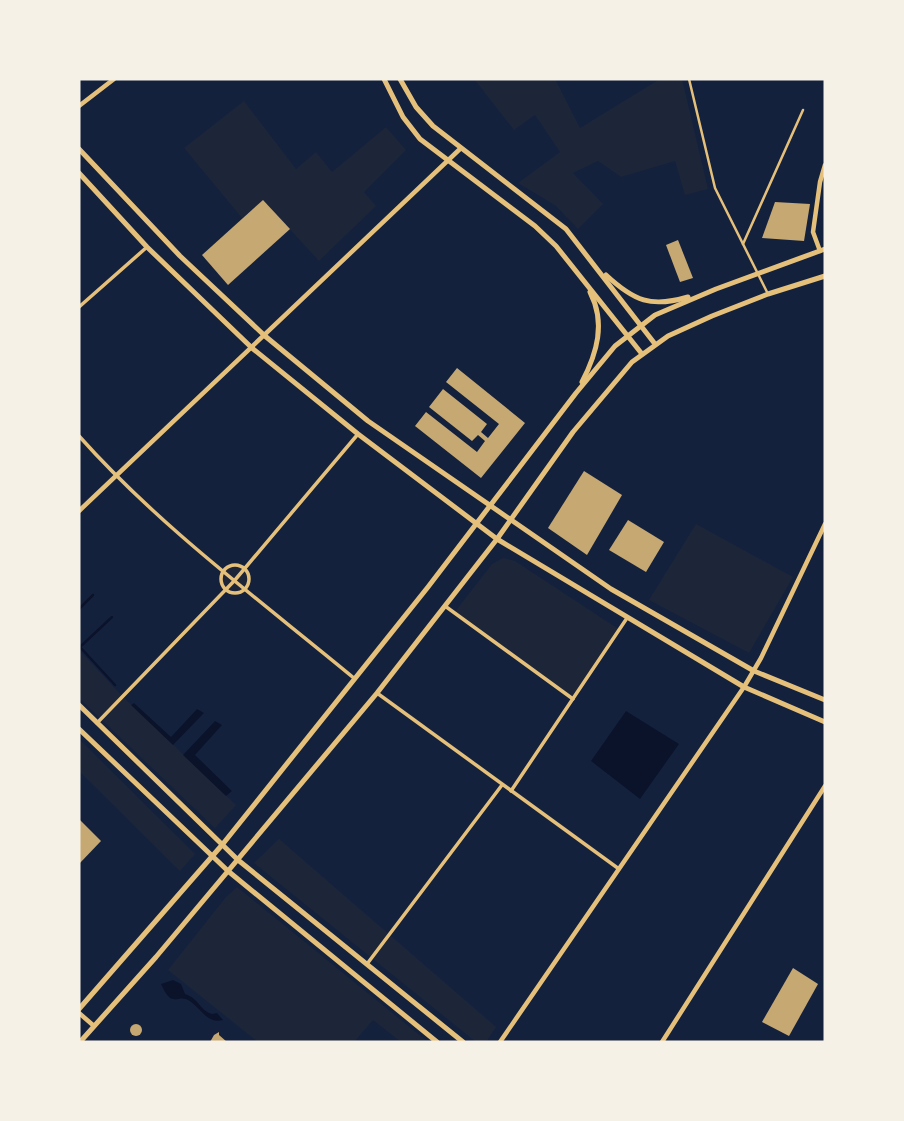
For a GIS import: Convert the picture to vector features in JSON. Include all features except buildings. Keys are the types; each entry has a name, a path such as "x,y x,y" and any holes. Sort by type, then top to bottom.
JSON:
{"street":[{"path":"79,106 114,79"},
{"path":"384,79 392,97 421,139 535,226 556,246 642,354"},
{"path":"400,79 416,107 433,126 555,219 655,344"},
{"path":"79,511 461,148"},
{"path":"79,149 180,256 265,336 368,421 611,589 754,671 825,700"},
{"path":"94,1026 79,1011 222,845 478,523 607,355 627,335 655,315 716,289 823,250 813,232 820,181 825,165"},
{"path":"79,173 147,247 252,348 358,434 497,539 744,687 825,722"},
{"path":"79,307 147,247"},
{"path":"591,261 626,293 642,300 666,303 716,289"},
{"path":"80,1042 238,860 377,693 497,539 595,404 632,362 655,344 712,316 825,276"},
{"path":"576,393 590,367 600,327 596,302 586,283"},
{"path":"97,723 235,580 358,434"},
{"path":"79,436 115,477 355,679"},
{"path":"499,1042 744,687 825,524"},
{"path":"236,565 244,569 248,577 245,589 235,593 225,590 221,582 224,571 236,565"},
{"path":"445,606 573,699"},
{"path":"511,791 628,618"},
{"path":"377,693 619,869"},
{"path":"79,705 238,860 463,1042"},
{"path":"79,729 228,871 437,1042"},
{"path":"367,964 502,785"},
{"path":"662,1042 825,786"}],"lane":[{"path":"689,79 715,188 768,294"},
{"path":"743,244 803,110"}],"shaded area":[{"path":"474,79 555,79 580,128 660,79 682,79 708,189 685,195 675,161 621,177 598,161 573,173 603,204 578,229 556,206 518,183 560,152 535,115 514,130"},
{"path":"244,101 296,169 316,152 332,172 386,127 406,150 364,192 376,206 319,261 263,200 242,218 184,148"},
{"path":"696,524 793,577 749,653 649,600"},
{"path":"503,558 515,561 620,630 573,699 454,613 492,564"},
{"path":"235,565 245,569 249,579 245,589 235,593 225,589 221,579 225,569"},
{"path":"79,650 122,696 236,805 215,828 79,698"},
{"path":"134,703 171,737 197,709 204,713 173,745 131,705"},
{"path":"626,711 679,744 640,799 591,761"},
{"path":"215,721 222,725 195,755 232,791 226,796 183,755"},
{"path":"79,739 195,854 180,871 79,771"},
{"path":"279,839 496,1027 486,1042 476,1042 254,863"},
{"path":"237,887 428,1042 401,1042 373,1020 354,1042 258,1042 168,970"},
{"path":"173,980 181,984 185,994 204,1010 217,1013 223,1020 212,1020 186,999 170,998 161,984"}],"waterway":[{"path":"79,609 93,595"},
{"path":"112,617 80,647 115,685"}]}
